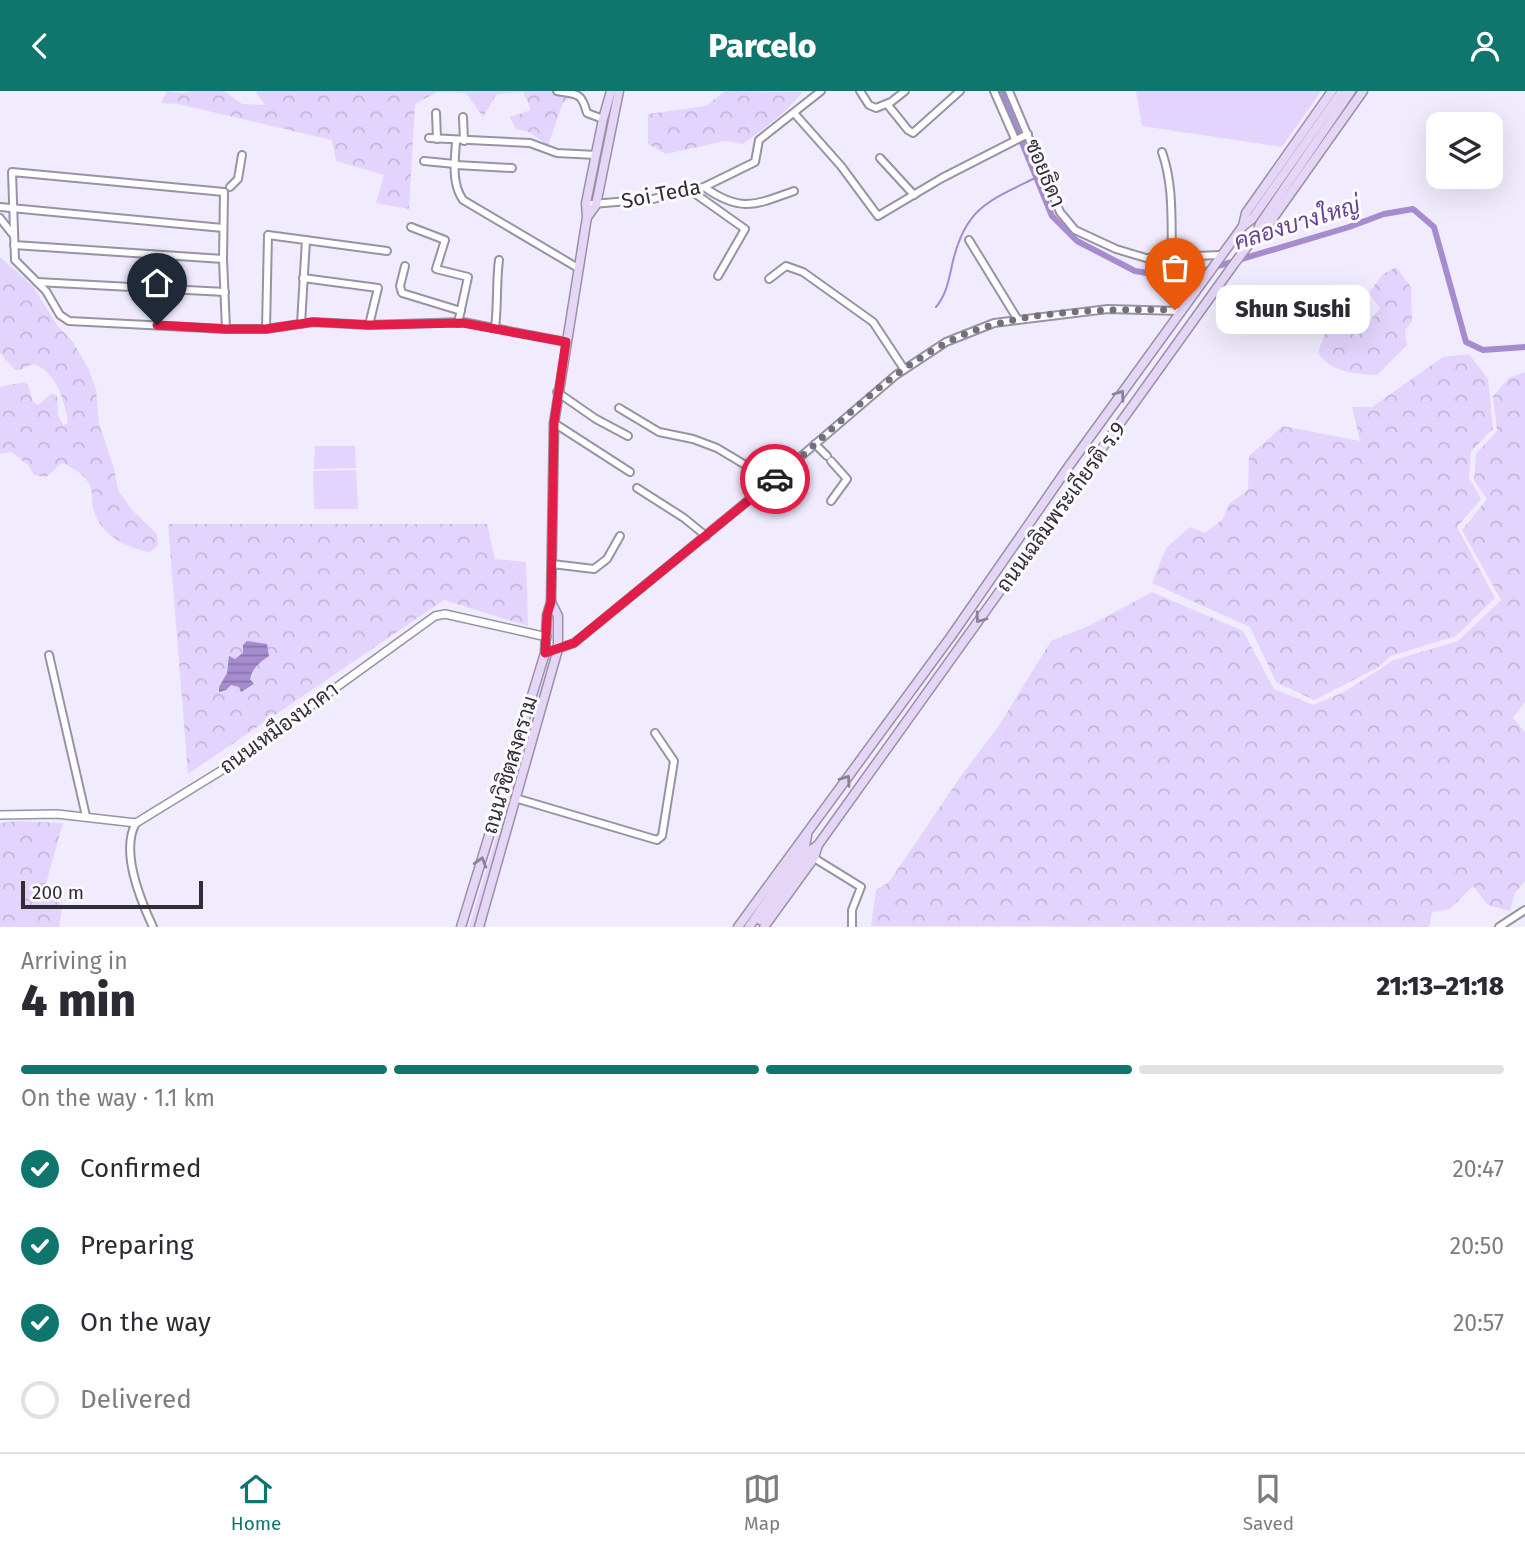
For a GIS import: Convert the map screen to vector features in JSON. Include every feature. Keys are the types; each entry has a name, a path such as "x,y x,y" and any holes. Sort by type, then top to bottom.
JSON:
{"main road":[{"name":"ถนนวิชิตสงคราม","path":"591,204 596,155 611,91"},
{"name":"ถนนวิชิตสงคราม","path":"461,927 545,653 547,615 551,602 554,423 557,392 587,217 619,91"},
{"name":"ถนนเฉลิมพระเกียรติ ร.9","path":"738,927 952,635 1069,466 1243,226 1246,213 1332,91"},
{"path":"1243,226 1252,219 1342,91"},
{"path":"1256,235 1260,224 1351,91"},
{"name":"ถนนเฉลิมพระเกียรติ ร.9","path":"764,927 814,858 818,845 1234,264 1256,235 1266,228 1363,91"},
{"name":"ถนนวิชิตสงคราม","path":"479,927 558,649 558,616 551,602"},
{"path":"748,927 805,846 807,836"},
{"path":"755,927 811,850 818,845"}],"street":[{"path":"556,91 580,96 584,99 587,113 603,119"},
{"name":"Soi Teda","path":"591,204 653,199 704,187 755,162 759,140 821,91"},
{"path":"860,91 872,107 878,108 905,91"},
{"path":"887,104 908,130 914,133 960,91"},
{"path":"994,91 1015,139"},
{"name":"ซอยธิดา","path":"1009,91 1060,212 1075,230 1116,250 1146,258 1220,255"},
{"path":"436,113 437,139"},
{"path":"794,113 841,166 878,216 1028,134"},
{"path":"463,117 455,164 458,193 463,200 578,268"},
{"path":"429,138 530,143 557,153 596,155"},
{"path":"1162,152 1170,184 1172,257"},
{"path":"230,187 238,179 242,155"},
{"path":"880,158 914,195"},
{"path":"424,161 512,168"},
{"path":"226,329 223,192 12,172 15,260 46,291 60,315 69,321 226,329 266,329 313,322 369,325 458,323 566,342"},
{"path":"704,187 728,200 745,205 760,203 794,191"},
{"path":"690,190 745,229 718,276"},
{"path":"0,207 223,227"},
{"path":"0,218 14,236"},
{"path":"411,227 445,240 436,269 468,277 458,323"},
{"path":"266,329 268,235 387,251"},
{"path":"301,324 306,240"},
{"path":"969,240 1018,320"},
{"path":"14,244 223,259"},
{"path":"495,328 499,296 499,260"},
{"path":"404,266 400,286 402,293 461,310"},
{"path":"769,279 786,266 803,272 874,323 904,369"},
{"path":"303,278 378,288 369,325"},
{"path":"37,282 225,292"},
{"path":"545,653 574,643 904,369 946,342 994,323 1108,309 1180,311"},
{"path":"557,392 596,419 628,436"},
{"path":"619,408 659,432 717,448 772,481"},
{"path":"554,423 630,472"},
{"path":"815,444 847,479 831,501"},
{"path":"637,488 677,513 706,536"},
{"path":"552,564 594,569 607,559 620,535"},
{"name":"ถนนเหมืองนาคา","path":"136,823 219,772 435,616 445,614 547,637"},
{"path":"49,655 86,817"},
{"path":"515,798 657,840 662,836 674,761 655,733"},
{"path":"0,815 86,817 136,823 129,835 137,893 152,927"},
{"path":"814,858 861,887 852,910 852,927"},
{"path":"1499,927 1525,910"}],"green space":[{"path":"167,91 224,91 242,104 265,105 255,91 579,91 563,103 548,145 529,132 516,129 510,117 531,110 523,92 497,94 483,117 466,93 437,92 415,104 409,209 376,203 384,175 336,161 332,140 178,104 161,103"},
{"path":"725,91 803,92 781,115 743,144 725,141 666,154 648,144 648,114 706,106"},
{"path":"1136,91 1321,91 1282,147 1142,126"},
{"path":"0,257 32,285 57,325 73,342 88,368 96,389 99,424 114,468 118,490 131,509 157,534 158,545 150,552 115,539 101,526 93,508 90,485 76,471 62,463 46,477 34,475 29,466 12,452 0,454 0,387 24,382 28,385 33,402 38,405 52,393 57,396 58,415 63,425 68,423 62,398 49,374 36,365 15,370 0,353"},
{"path":"1396,267 1411,287 1412,321 1405,330 1407,345 1377,375 1343,371 1329,364 1318,352 1333,312 1347,302 1353,316 1367,324 1380,308 1369,293 1382,275"},
{"path":"1469,354 1488,379 1493,429 1471,451 1469,478 1481,499 1457,527 1495,598 1456,636 1391,656 1377,668 1314,700 1276,682 1250,627 1152,583 1166,548 1190,527 1205,533 1222,520 1229,504 1248,490 1249,456 1283,426 1360,441 1352,407 1372,407 1443,357"},
{"path":"1525,372 1525,702 1513,718 1525,732 1525,881 1515,893 1510,911 1488,905 1473,886 1450,909 1432,912 1429,927 871,926 876,890 889,882 998,727 1051,641 1089,626 1152,592 1243,631 1274,689 1313,705 1344,692 1394,660 1458,641 1501,600 1462,530 1487,499 1474,480 1476,454 1497,431 1493,396 1509,378"},
{"path":"315,446 355,446 356,468 314,469"},
{"path":"356,470 358,509 314,509 313,471"},
{"path":"168,524 487,524 495,559 526,562 528,626 444,600 188,774"},
{"path":"549,660 474,927 469,927"},
{"path":"0,823 63,823 43,894 63,905 59,927 0,927"}],"shaded area":[{"path":"247,641 267,644 269,656 253,671 250,679 254,684 241,692 239,687 231,685 219,692 227,673 229,656 235,659 243,653 243,645"}],"waterway":[{"name":"คลองบางใหญ่","path":"1001,91 1052,216 1077,241 1135,271 1178,278 1384,214 1413,209 1434,227 1466,342 1483,350 1525,347"},
{"path":"936,307 945,291 958,243 973,216 994,199 1037,177"}],"way so far":[{"path":"775,479 896,375 946,342 994,323 1108,309 1175,310"}],"place":[{"name":"Shun Sushi","path":"1175,310"}],"route":[{"path":"157,325 266,329 313,322 369,325 463,323 566,342 554,423 551,602 547,615 545,653 574,643 775,479"}]}
